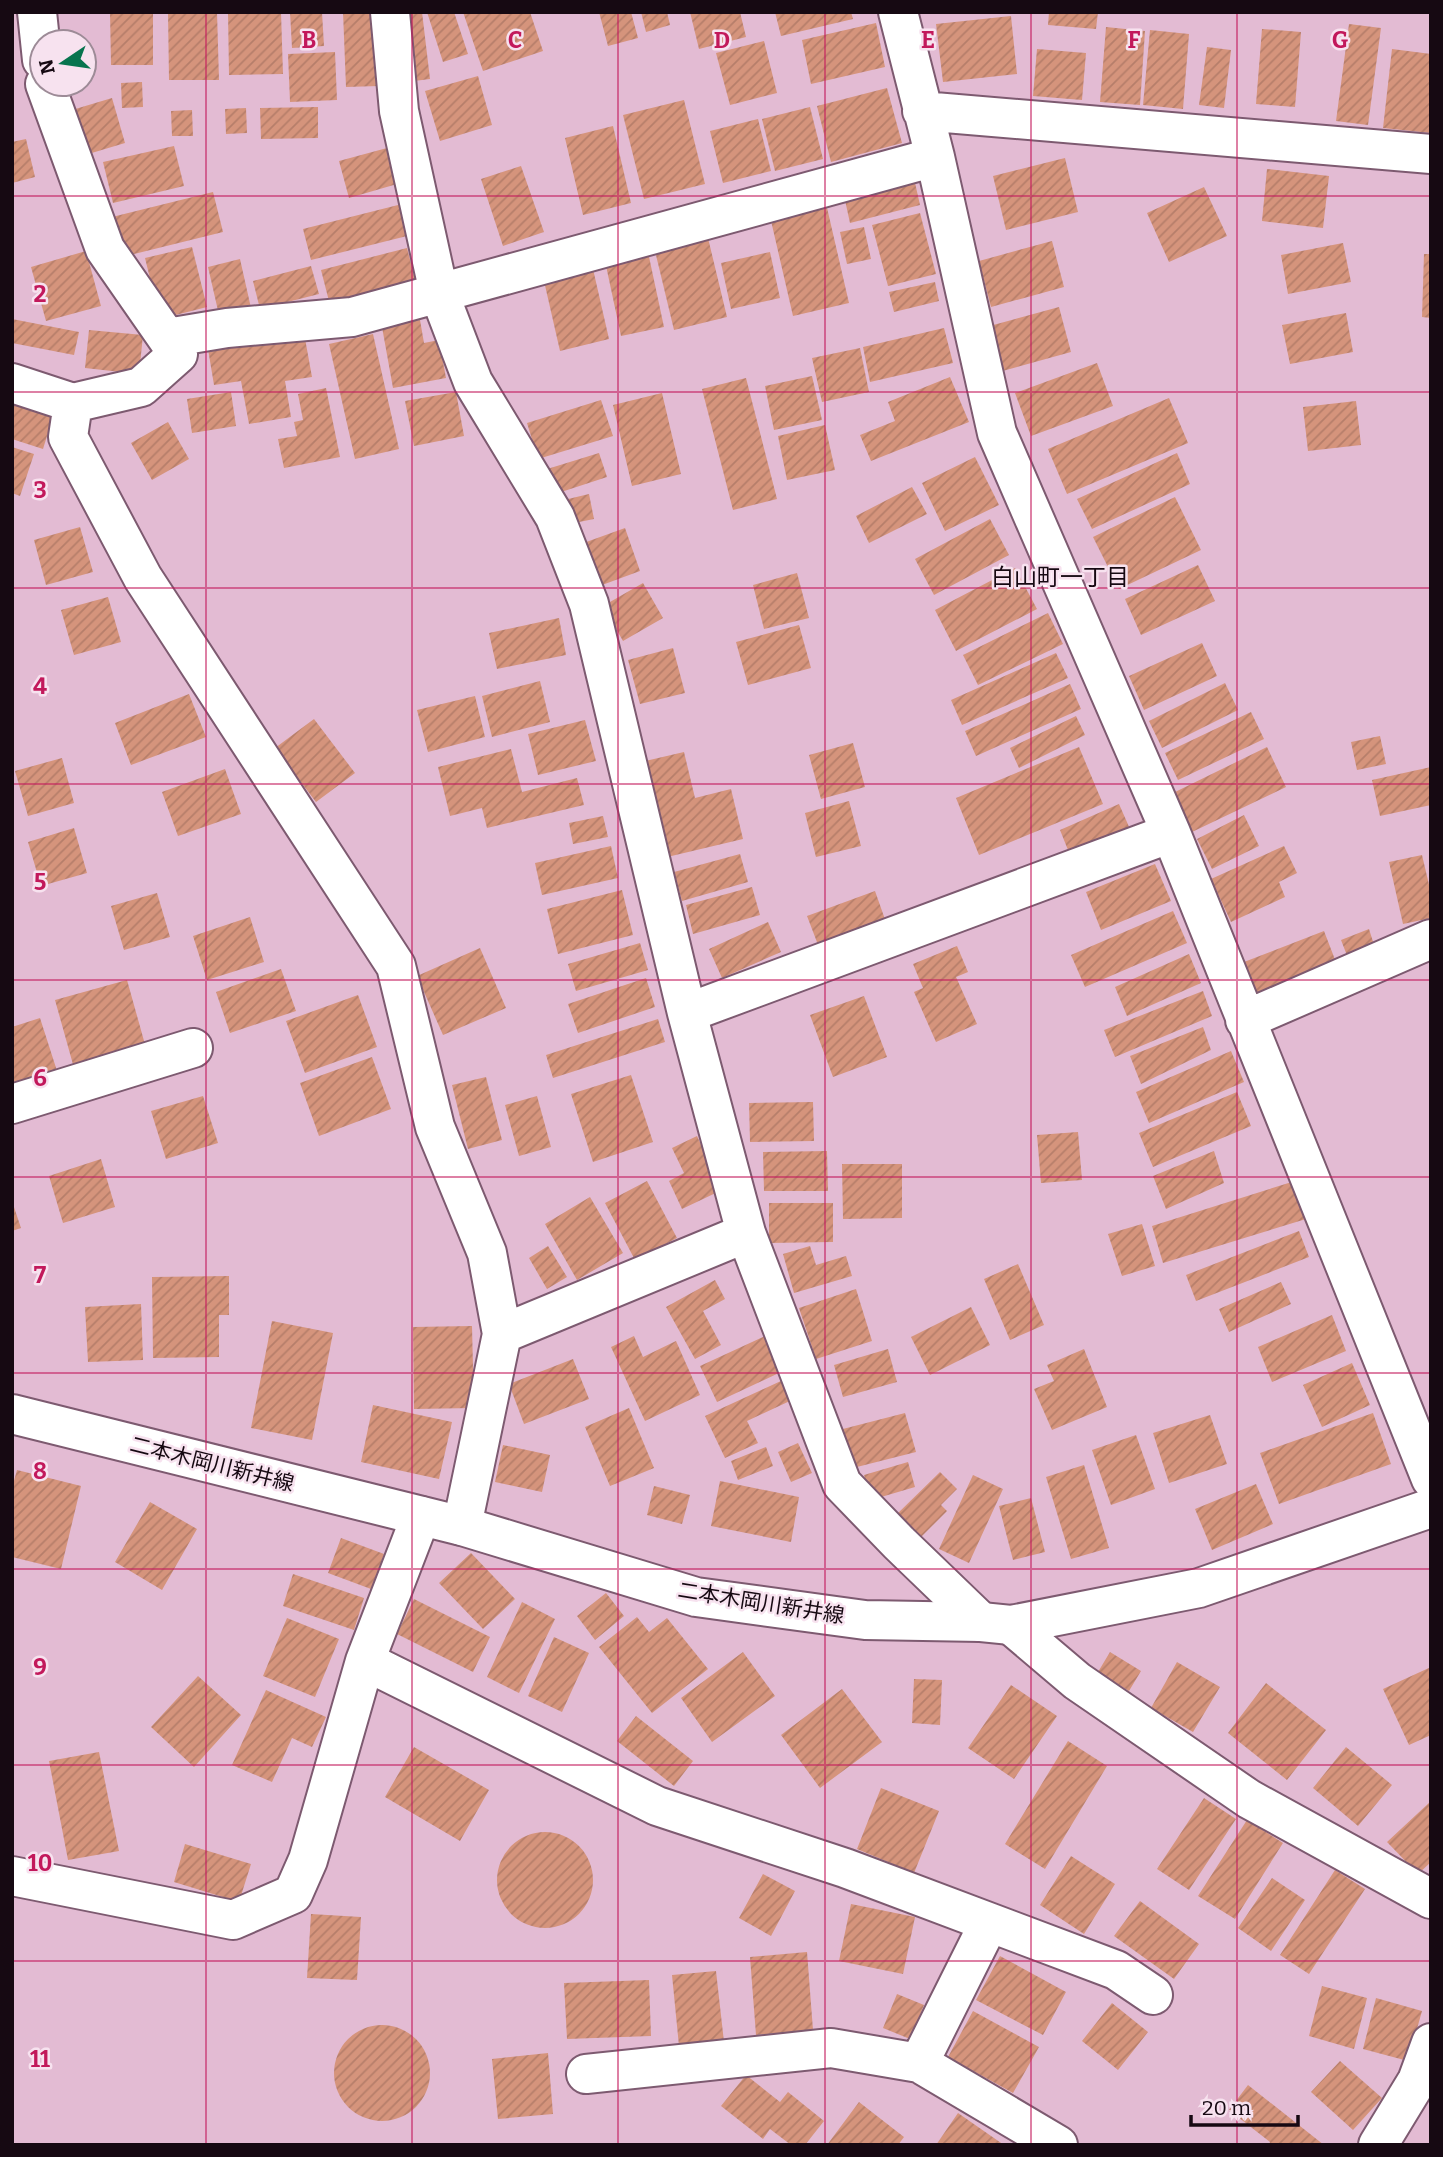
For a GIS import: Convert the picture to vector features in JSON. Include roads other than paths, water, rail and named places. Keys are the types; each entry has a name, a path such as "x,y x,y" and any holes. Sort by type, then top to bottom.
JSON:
{"street":[{"path":"390,12 399,111 439,293 473,382 555,517 589,604 687,1013 746,1233 842,1483 899,1543 996,1623 1077,1681 1249,1799 1431,1899"},
{"path":"898,12 935,157 997,433 1171,832 1431,1479"},
{"path":"12,383 73,403 141,387 178,354 105,249 50,98"},
{"path":"922,111 1431,154"},
{"path":"167,338 227,328 352,317 935,157"},
{"path":"73,403 68,437 143,578 396,967 435,1127 487,1253 502,1334 462,1526"},
{"path":"687,1013 1171,832"},
{"path":"1245,1020 1431,939"},
{"path":"12,1104 193,1048"},
{"path":"502,1334 746,1233"},
{"name":"二本木岡川新井線","path":"12,1414 462,1526 696,1597 864,1620 996,1623 1199,1588 1431,1508"},
{"path":"12,1876 233,1920 293,1894 308,1860 365,1661 421,1516"},
{"path":"365,1661 657,1806 845,1868 1116,1970 1153,1995"},
{"path":"919,2063 989,1923"},
{"path":"1378,2145 1417,2081 1431,2043"},
{"path":"586,2074 831,2048 919,2063 1058,2145"}],"district":[{"name":"白山町一丁目","path":"1060,577"}]}
